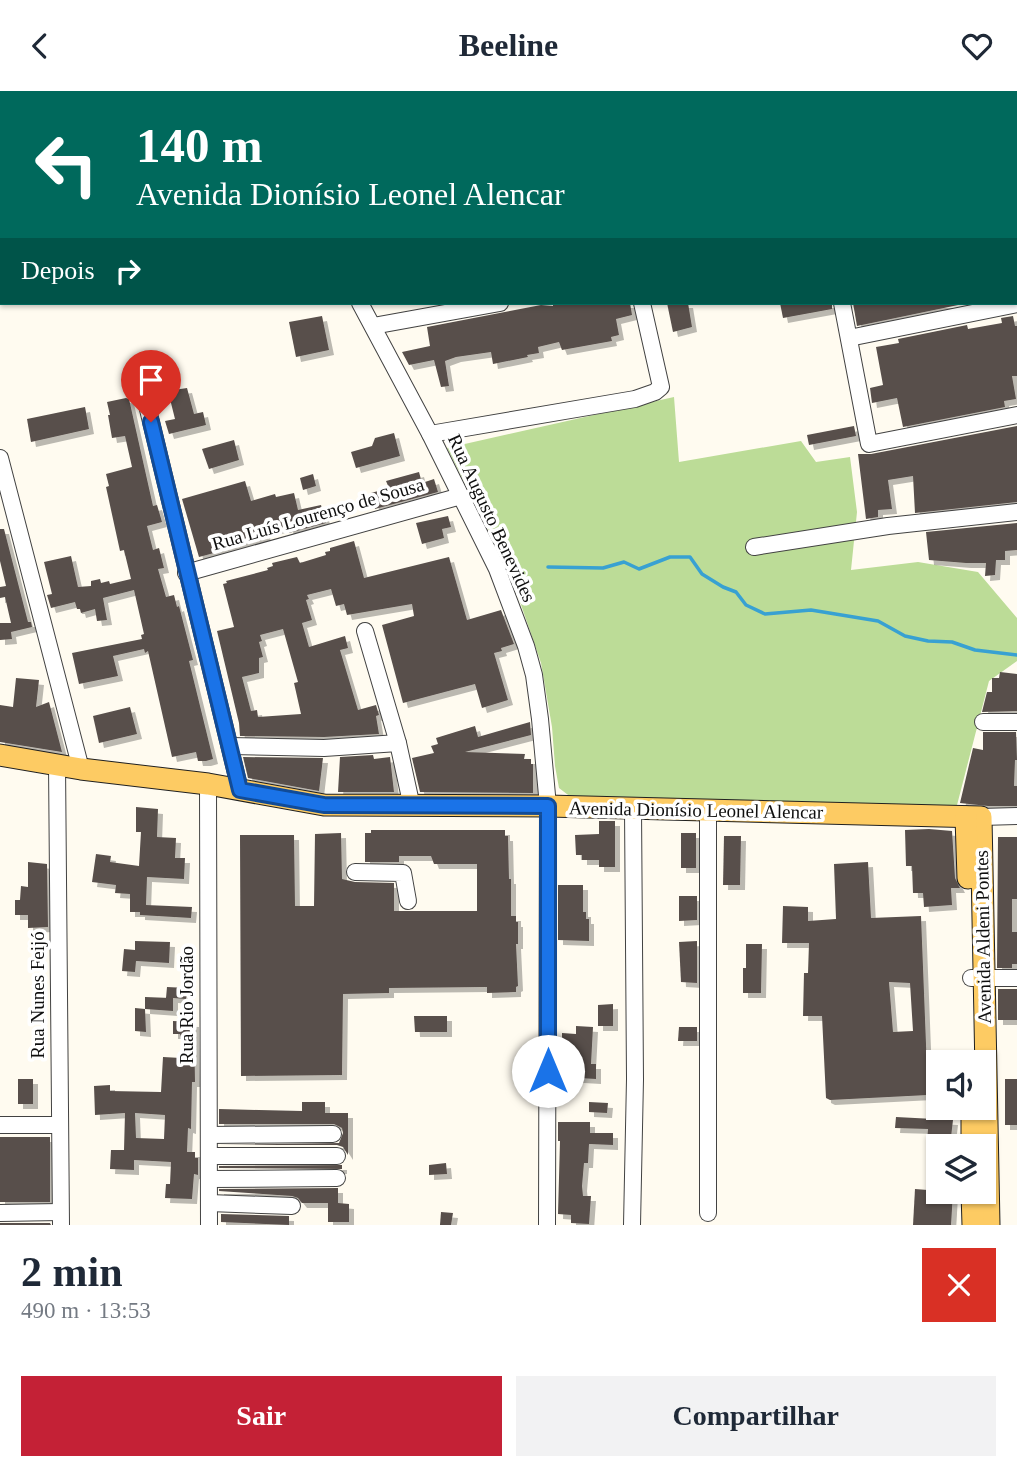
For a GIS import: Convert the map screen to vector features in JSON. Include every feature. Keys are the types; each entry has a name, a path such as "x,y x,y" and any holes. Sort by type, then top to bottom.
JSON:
{"main road":[{"name":"Avenida Dionísio Leonel Alencar","path":"0,755 80,769 208,784 324,805 548,806 973,817"},
{"name":"Avenida Aldeni Pontes","path":"973,817 989,1225"},
{"name":"Avenida Aldeni Pontes","path":"973,1050 978,978"},
{"path":"972,1204 972,1225"}],"street":[{"name":"Rua Augusto Benevides","path":"361,305 430,434 496,569 529,656 540,719 548,806 547,1225"},
{"path":"373,326 489,305"},
{"path":"430,434 635,399 655,392 661,387 642,305"},
{"path":"842,305 869,444 1017,415"},
{"path":"849,338 1017,305"},
{"path":"145,397 240,790"},
{"path":"0,457 80,769"},
{"name":"Rua Luís Lourenço de Sousa","path":"186,573 461,496"},
{"path":"754,547 888,526 1017,512"},
{"path":"365,631 398,743 411,807"},
{"path":"983,722 1017,722"},
{"path":"230,746 324,748 398,743"},
{"name":"Rua Nunes Feijó","path":"57,764 61,1219"},
{"name":"Rua Rio Jordão","path":"208,784 209,1225"},
{"path":"632,1225 635,1079 633,809"},
{"path":"708,810 708,1213"},
{"name":"Avenida Dionísio Leonel Alencar","path":"973,817 1017,817"},
{"path":"355,872 403,873 408,901"},
{"path":"978,978 1017,978"},
{"path":"0,1125 59,1125"},
{"path":"209,1135 333,1134"},
{"path":"209,1156 337,1156"},
{"path":"209,1179 337,1178"},
{"path":"209,1203 292,1206"},
{"path":"0,1213 61,1219"}],"green space":[{"path":"674,397 679,462 801,441 816,462 850,457 857,512 851,570 918,562 978,572 1017,618 1017,661 989,681 956,809 572,798 559,788 541,663 499,550 447,448"}],"building":[{"path":"541,305 630,305 632,315 616,319 619,335 611,337 612,341 562,350 559,342 538,347 539,353 527,355 528,357 493,364 491,352 445,361 449,386 441,387 434,360 409,365 402,352 430,346 427,327"},
{"path":"667,305 688,305 692,327 673,332"},
{"path":"780,305 832,305 832,309 783,318"},
{"path":"853,305 958,305 857,326"},
{"path":"322,316 329,350 296,357 289,322"},
{"path":"1013,316 1017,326 1017,376 1012,376 1016,399 1004,401 1005,407 903,427 897,398 872,403 870,388 883,385 876,347 899,343 898,339 967,325 968,329 1002,323 1001,318"},
{"path":"187,388 194,414 203,412 206,425 169,434 165,421 175,419 169,395 175,393 174,390"},
{"path":"129,399 153,506 157,505 162,522 147,526 153,550 159,548 164,568 158,569 166,597 174,595 177,607 179,606 193,660 189,661 213,759 206,761 198,761 196,752 172,757 148,651 145,653 144,649 113,656 118,676 79,684 72,653 142,639 141,635 144,634 134,590 103,598 107,620 97,621 95,609 81,613 75,602 51,608 47,595 52,594 44,562 71,556 78,587 91,586 91,581 100,579 101,583 109,581 110,584 131,579 124,550 120,551 106,487 109,486 106,474 132,467 125,436 112,438 108,415 107,402"},
{"path":"85,407 89,429 31,442 27,419"},
{"path":"854,426 856,436 809,445 807,435"},
{"path":"1017,426 1017,502 915,513 913,476 888,480 892,509 878,510 878,517 866,519 858,454 871,454"},
{"path":"394,433 400,456 356,468 351,452 372,446 375,438"},
{"path":"234,440 239,460 209,469 202,449"},
{"path":"419,472 422,483 434,479 438,492 375,509 371,493 389,488 386,481"},
{"path":"313,474 316,486 303,490 300,478"},
{"path":"245,481 251,501 275,494 276,497 294,493 298,510 321,505 326,523 289,533 288,526 265,532 266,539 199,557 182,499"},
{"path":"448,516 451,527 442,529 444,538 422,544 416,523"},
{"path":"1017,523 1017,550 1005,551 1005,560 996,560 995,575 985,576 986,563 929,560 926,532"},
{"path":"0,529 4,529 28,622 31,622 32,627 11,632 12,639 0,640 0,623 11,623 5,597 0,598 0,587 6,586 0,561"},
{"path":"354,541 364,578 449,557 467,620 501,610 514,644 494,653 508,700 482,708 475,684 403,703 382,625 414,616 412,604 347,615 344,604 336,606 331,589 307,595 312,620 302,623 309,647 345,636 348,648 340,650 358,710 376,705 379,734 324,737 240,736 217,631 234,627 223,584 268,570 267,568 273,566 272,563 297,557 300,563 326,555 325,552 330,551 330,548","holes":["283,629 298,682 294,683 301,714 258,717 257,710 251,711 242,677 259,673 259,658 263,657 260,635"]},
{"path":"1000,672 1017,674 1017,711 982,712 987,692 992,692 992,678 999,678"},
{"path":"16,678 39,680 36,707 49,702 62,752 0,742 0,705 13,707"},
{"path":"130,707 137,734 99,743 93,716"},
{"path":"530,722 531,735 465,752 525,754 524,759 531,759 533,764 533,793 420,792 412,758 434,753 431,746 438,744 436,738 475,726 478,737"},
{"path":"983,732 1016,732 1014,786 1017,786 1017,806 960,803 973,748 983,750"},
{"path":"373,755 374,759 390,757 394,792 338,792 340,757"},
{"path":"243,757 323,758 319,791 248,778"},
{"path":"136,807 158,809 157,837 176,838 175,858 185,858 184,879 147,877 146,905 192,907 191,918 130,912 130,894 115,893 116,885 92,882 96,854 111,856 110,862 139,866 141,832 136,832"},
{"path":"599,821 615,821 615,867 599,867 599,860 582,860 582,855 576,855 575,835 599,834"},
{"path":"371,830 505,830 505,836 508,836 511,879 511,916 516,916 518,922 516,992 487,993 487,987 389,988 389,993 343,994 342,1075 241,1076 240,835 294,835 295,906 314,906 315,834 341,833 342,879 394,883 394,911 477,911 477,864 434,864 431,856 399,856 399,862 365,862 365,833 371,833"},
{"path":"905,830 952,831 955,878 960,888 951,888 952,905 924,907 923,893 913,893 912,866 906,866"},
{"path":"681,833 696,833 696,868 681,868"},
{"path":"724,836 741,836 740,885 723,885"},
{"path":"998,837 1017,837 1017,899 1012,899 1012,932 1017,932 1017,964 1012,964 1012,968 997,968"},
{"path":"28,862 47,864 48,927 28,928 28,915 15,915 15,900 20,900 21,886 28,887"},
{"path":"868,862 871,918 921,916 926,1095 830,1100 826,1098 822,1016 803,1016 804,973 808,973 809,943 782,943 783,906 808,907 808,921 836,919 834,864","holes":["889,982 910,983 913,1031 893,1032"]},
{"path":"558,885 583,885 583,912 586,912 586,919 589,919 589,941 558,940"},
{"path":"679,896 697,896 697,920 679,921"},
{"path":"135,941 170,942 169,963 136,961 135,972 122,971 124,949 135,950"},
{"path":"697,941 697,983 681,982 679,942"},
{"path":"746,944 762,944 761,993 743,993"},
{"path":"167,987 187,988 186,999 173,998 173,1011 145,1009 145,997 166,998"},
{"path":"998,989 1017,989 1017,1020 998,1020"},
{"path":"613,1004 613,1026 598,1026 598,1005"},
{"path":"135,1008 145,1009 146,1032 135,1031"},
{"path":"414,1016 447,1016 447,1032 415,1032"},
{"path":"173,1021 194,1022 195,1082 192,1082 191,1129 188,1128 187,1152 195,1152 195,1158 198,1158 198,1175 194,1174 192,1199 165,1198 166,1184 170,1184 171,1162 134,1160 134,1170 110,1169 111,1150 124,1150 125,1113 95,1115 94,1086 110,1085 110,1091 161,1092 163,1057 181,1058 180,1034 173,1034","holes":["135,1113 165,1115 164,1139 136,1138"]},
{"path":"576,1026 593,1027 591,1064 596,1064 596,1079 562,1077 562,1033 576,1034"},
{"path":"679,1027 697,1027 697,1041 678,1041"},
{"path":"18,1079 33,1079 33,1104 18,1104"},
{"path":"1005,1079 1017,1079 1017,1125 1005,1125"},
{"path":"302,1102 325,1102 325,1113 348,1113 348,1155 343,1147 337,1145 219,1145 339,1143 342,1128 334,1124 219,1124 219,1109 302,1111"},
{"path":"589,1102 608,1103 607,1113 589,1112"},
{"path":"896,1117 953,1120 951,1134 928,1134 928,1129 895,1128"},
{"path":"558,1122 590,1122 590,1133 613,1133 613,1145 589,1144 588,1163 584,1163 582,1186 583,1196 591,1196 589,1224 571,1223 571,1215 558,1214"},
{"path":"0,1137 50,1137 50,1202 0,1202"},
{"path":"446,1163 447,1174 429,1175 429,1165"},
{"path":"342,1165 342,1169 219,1168 219,1166"},
{"path":"338,1188 338,1203 349,1204 349,1222 328,1222 328,1203 302,1203 292,1196 219,1191 219,1189"},
{"path":"915,1189 926,1190 926,1204 952,1204 951,1225 913,1225"},
{"path":"441,1212 453,1213 451,1225 440,1225"},
{"path":"221,1214 289,1216 289,1225 221,1222"},
{"path":"50,1223 51,1225 0,1225"}],"waterway":[{"path":"548,567 603,568 624,562 639,569 670,557 690,557 702,574 736,592 746,605 765,614 811,610 878,621 905,636 1017,655"}],"route":[{"path":"151,422 240,790 324,805 548,806 548,1071"}]}
